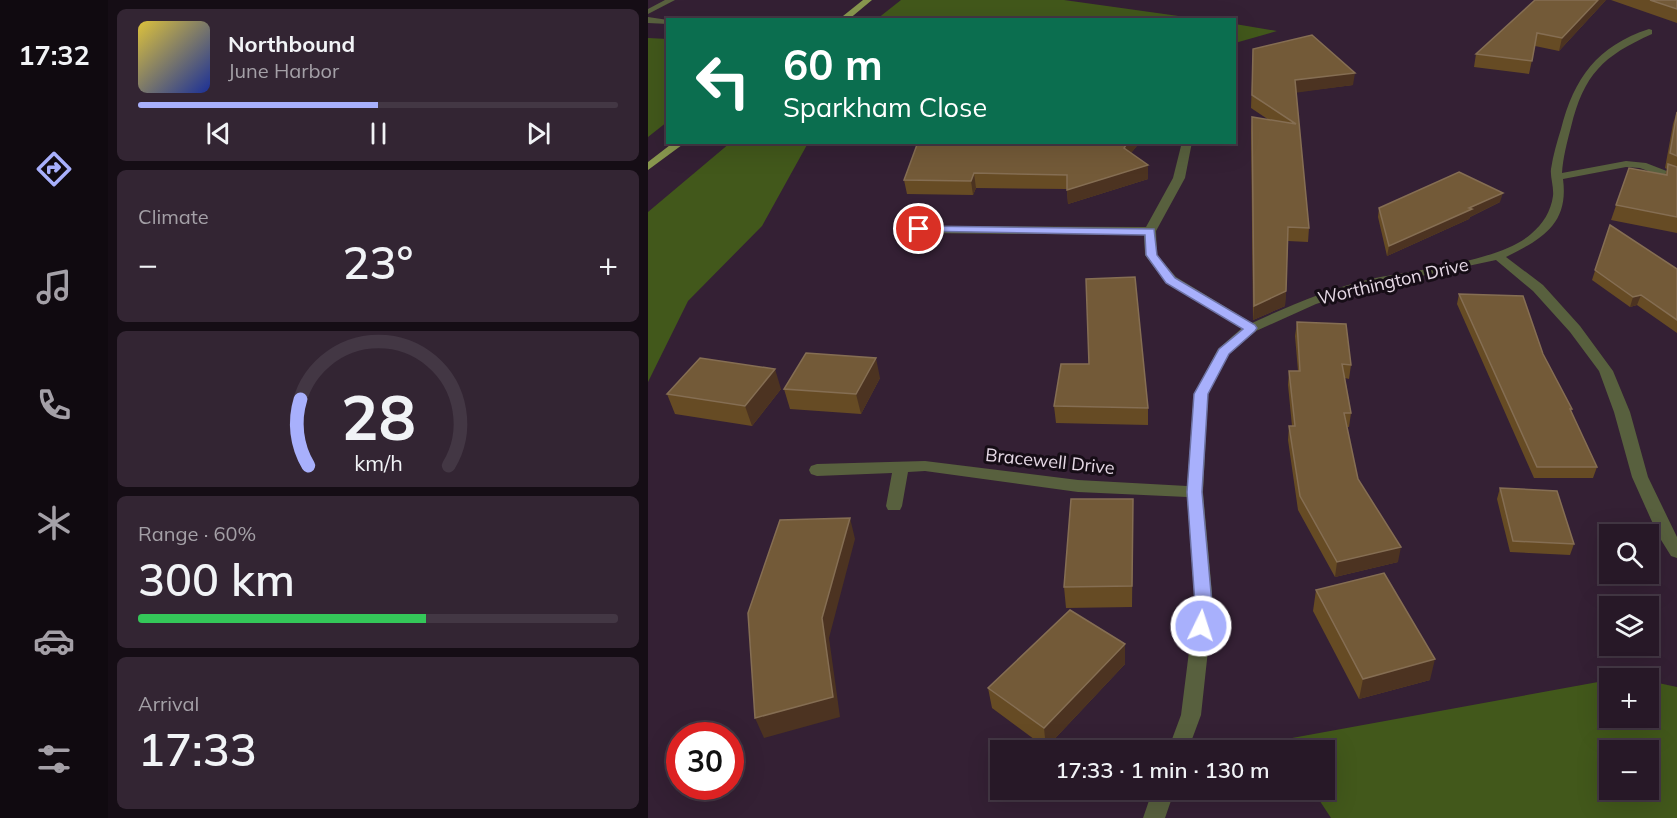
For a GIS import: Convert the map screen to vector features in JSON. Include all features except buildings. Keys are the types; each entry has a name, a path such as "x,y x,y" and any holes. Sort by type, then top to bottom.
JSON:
{"main road":[{"path":"845,18 868,0"},
{"path":"648,167 678,144"}],"street":[{"path":"648,12 671,0"},
{"path":"648,20 666,22"},
{"name":"Worthington Drive","path":"1182,740 1191,715 1204,604 1195,492 1201,394 1223,352 1251,328 1311,301 1372,283 1498,256 1534,238 1552,219 1559,195 1557,177 1567,126 1582,81 1592,67 1615,48 1649,33"},
{"path":"1187,144 1179,178 1150,231 1151,255 1170,280 1251,328"},
{"path":"1557,177 1626,164 1642,165 1677,179"},
{"path":"919,229 1150,231"},
{"path":"1498,256 1538,288 1575,329 1606,371 1622,412 1640,477 1677,551"},
{"name":"Bracewell Drive","path":"817,470 925,466 1078,486 1195,492"},
{"path":"894,506 901,467"},
{"path":"1154,818 1160,800"}],"green space":[{"path":"901,0 1064,0 1193,18 878,18"},
{"path":"1236,24 1277,31 1236,43"},
{"path":"648,38 666,39 666,123 648,137"},
{"path":"729,144 807,144 762,226 688,301 648,382 648,212"},
{"path":"1599,682 1599,728 1659,728 1659,683 1677,687 1677,818 1331,818 1319,800 1335,800 1335,740 1281,740"}],"route":[{"path":"919,229 1150,231 1151,255 1170,280 1251,328 1223,352 1201,394 1195,492 1204,604 1201,626"}]}
